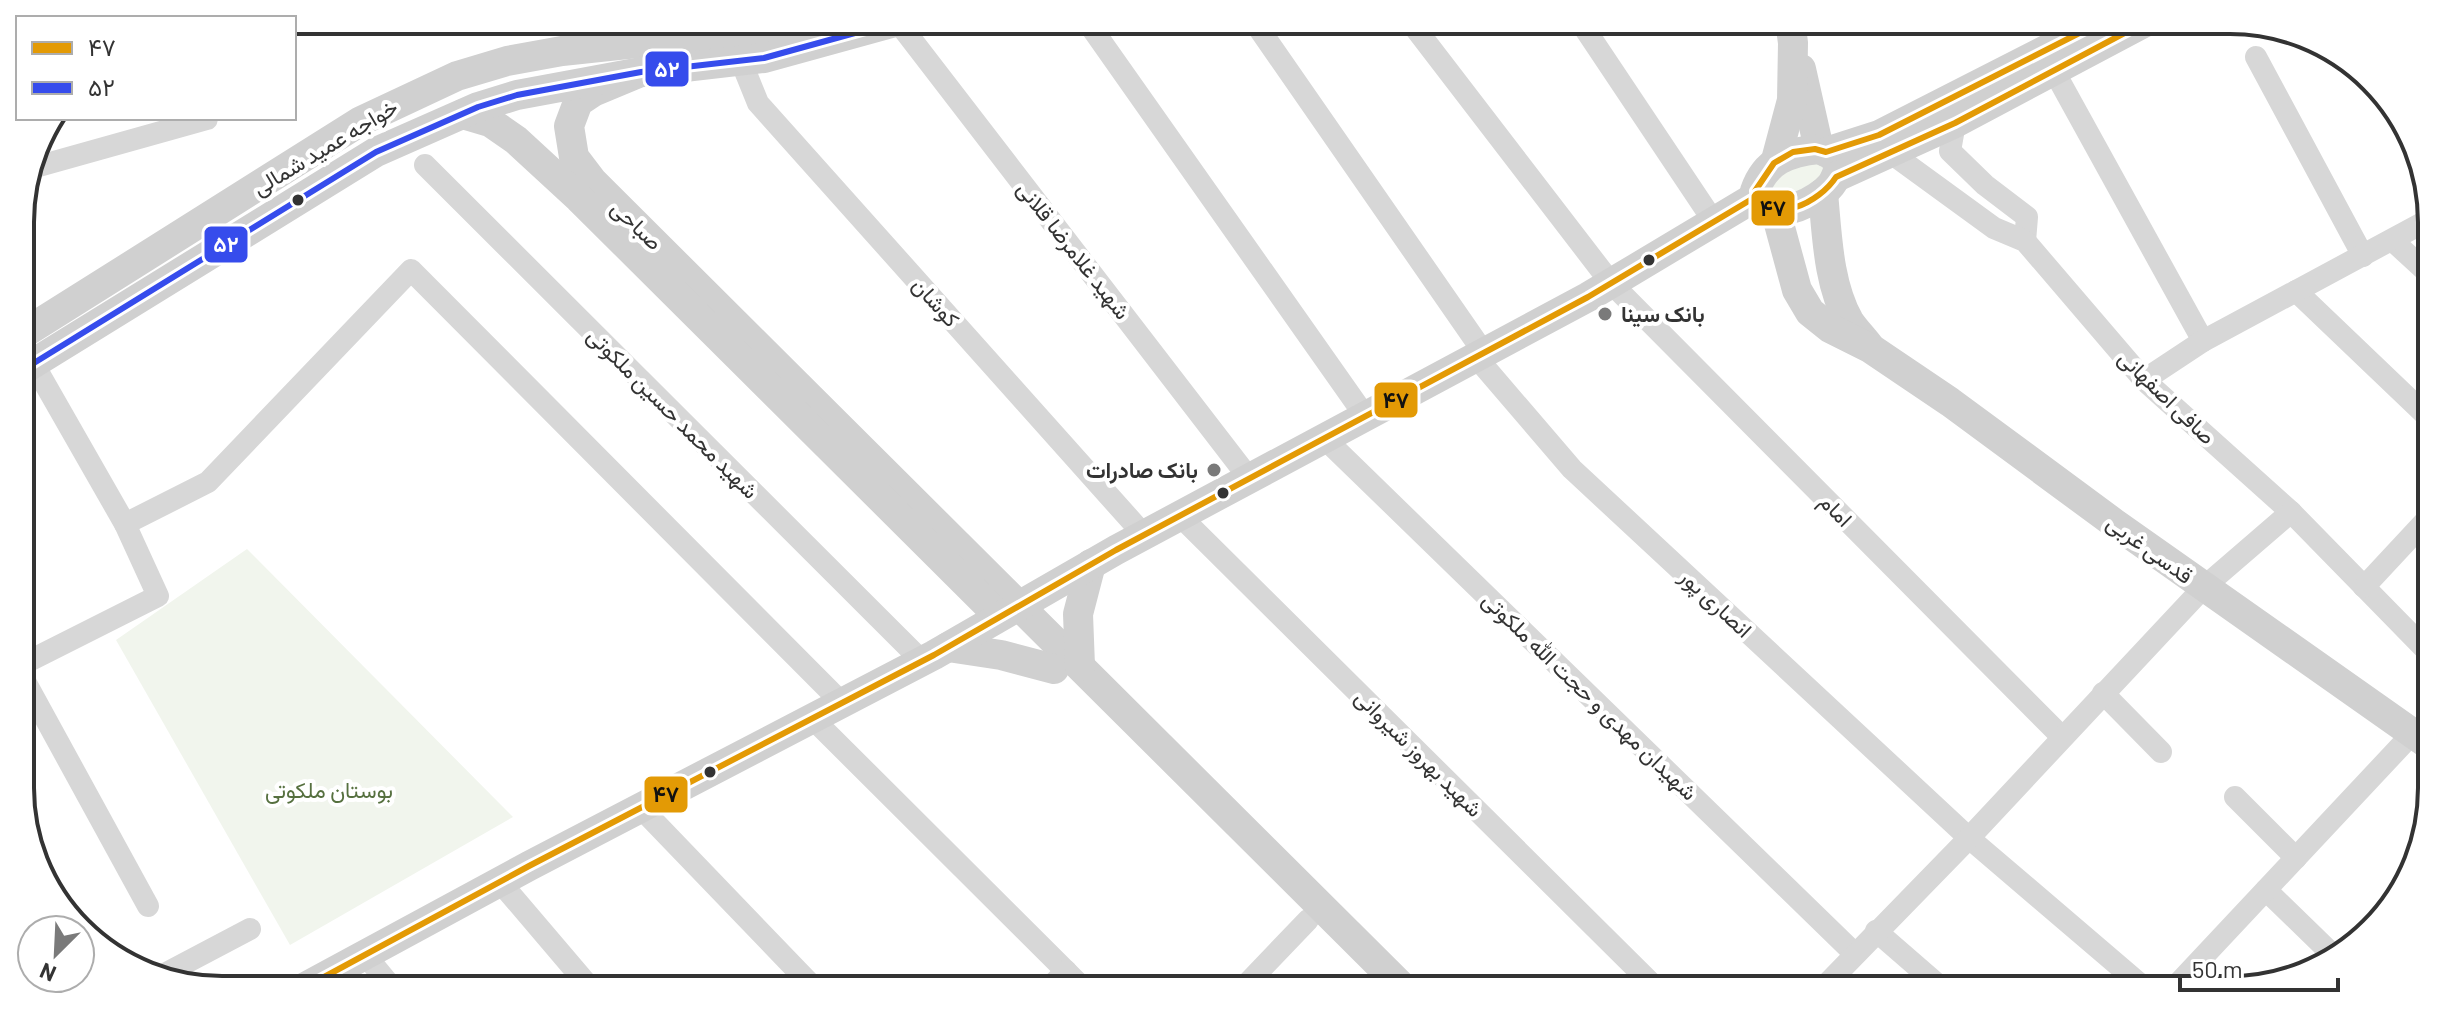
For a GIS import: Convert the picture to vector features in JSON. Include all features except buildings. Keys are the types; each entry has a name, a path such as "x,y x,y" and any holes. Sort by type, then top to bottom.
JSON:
{"street":[{"name":"خواجه عمید شمالی","path":"34,327 361,121 415,94 457,76 507,61 663,34"},
{"name":"خواجه عمید شمالی","path":"34,363 376,152 463,114 517,95 641,72 741,61 856,34"},
{"name":"شهید غلامرضا قلانی","path":"910,34 1249,478"},
{"path":"1096,34 1365,416"},
{"name":"انصاری پور","path":"1262,34 1480,355 1572,469 1969,838 2131,976"},
{"name":"امام","path":"1420,34 1611,283 2062,737"},
{"path":"1588,34 1714,222"},
{"path":"1776,160 1792,100 1792,34"},
{"name":"قدسی غربی","path":"1793,34 1826,168 1827,238 1835,284 1849,321 1870,348"},
{"path":"327,976 640,807 948,647 1091,564 1611,283 1714,222 1766,203 1797,207 1818,198 1826,168 1879,135 2069,34"},
{"path":"1766,203 1755,191 1760,175 1776,160 1797,151 1826,168 1891,153 1955,123 2123,34"},
{"path":"2256,57 2363,256"},
{"name":"کوشان","path":"741,61 758,103 1144,535"},
{"path":"2054,71 2203,341"},
{"name":"صباحی","path":"638,240 574,157 569,126 578,102 593,92 641,72"},
{"name":"صباحی","path":"463,114 490,122 516,140 638,240 1067,668 1363,976"},
{"path":"43,165 203,120"},
{"path":"1955,123 1950,151 1985,185 2027,217 2025,241"},
{"name":"صافی اصفهانی","path":"1891,153 1994,228 2025,241 2144,380 2291,512 2418,642"},
{"name":"شهید محمد حسین ملکوتی","path":"425,165 922,661"},
{"name":"قدسی غربی","path":"1766,203 1797,290 1810,312 1830,328 1870,348 2020,451 2204,587 2416,730"},
{"path":"2144,380 2203,341 2418,226"},
{"path":"2392,240 2418,264"},
{"path":"125,524 208,482 411,270 842,703"},
{"path":"2296,291 2418,408"},
{"path":"34,378 125,524 158,596 34,658"},
{"name":"شهیدان مهدی و حجت الله ملکوتی","path":"1324,438 1855,954"},
{"path":"1834,976 1969,838 2204,587 2291,512"},
{"name":"شهید بهروز شیروانی","path":"1180,516 1644,976"},
{"path":"2364,587 2418,529"},
{"path":"948,647 1067,668 1091,564"},
{"name":"صباحی","path":"1067,668 1390,976"},
{"path":"2103,693 2161,752"},
{"path":"34,698 148,906"},
{"path":"813,719 1071,976"},
{"path":"2192,976 2266,890 2416,730"},
{"path":"2235,797 2296,858"},
{"path":"640,807 803,976"},
{"path":"500,882 580,976"},
{"path":"2266,890 2326,949"},
{"path":"1254,976 1308,920"},
{"path":"174,969 250,929"},
{"path":"1876,931 1928,976"},
{"path":"366,956 382,976"},
{"path":"1061,976 1066,971"}],"green space":[{"path":"1823,162 1828,175 1807,192 1771,199 1766,181 1785,166"},
{"name":"بوستان ملکوتی","path":"247,549 513,817 290,945 116,640"}],"transit line":[{"name":"۵۲","path":"34,363 376,152 478,107 517,95 641,72 764,58 851,34"},
{"name":"۴۷","path":"2077,34 1879,135 1826,152 1815,149 1793,152 1774,163 1755,191 1762,202 1772,208 1796,207 1808,202 1836,177 1955,123 2123,34"},
{"name":"۴۷","path":"326,976 529,866 934,655 1116,550 1588,297 1757,196"}],"place":[{"name":"بانک سینا","path":"1605,314"},
{"name":"بانک صادرات","path":"1214,470"}]}
